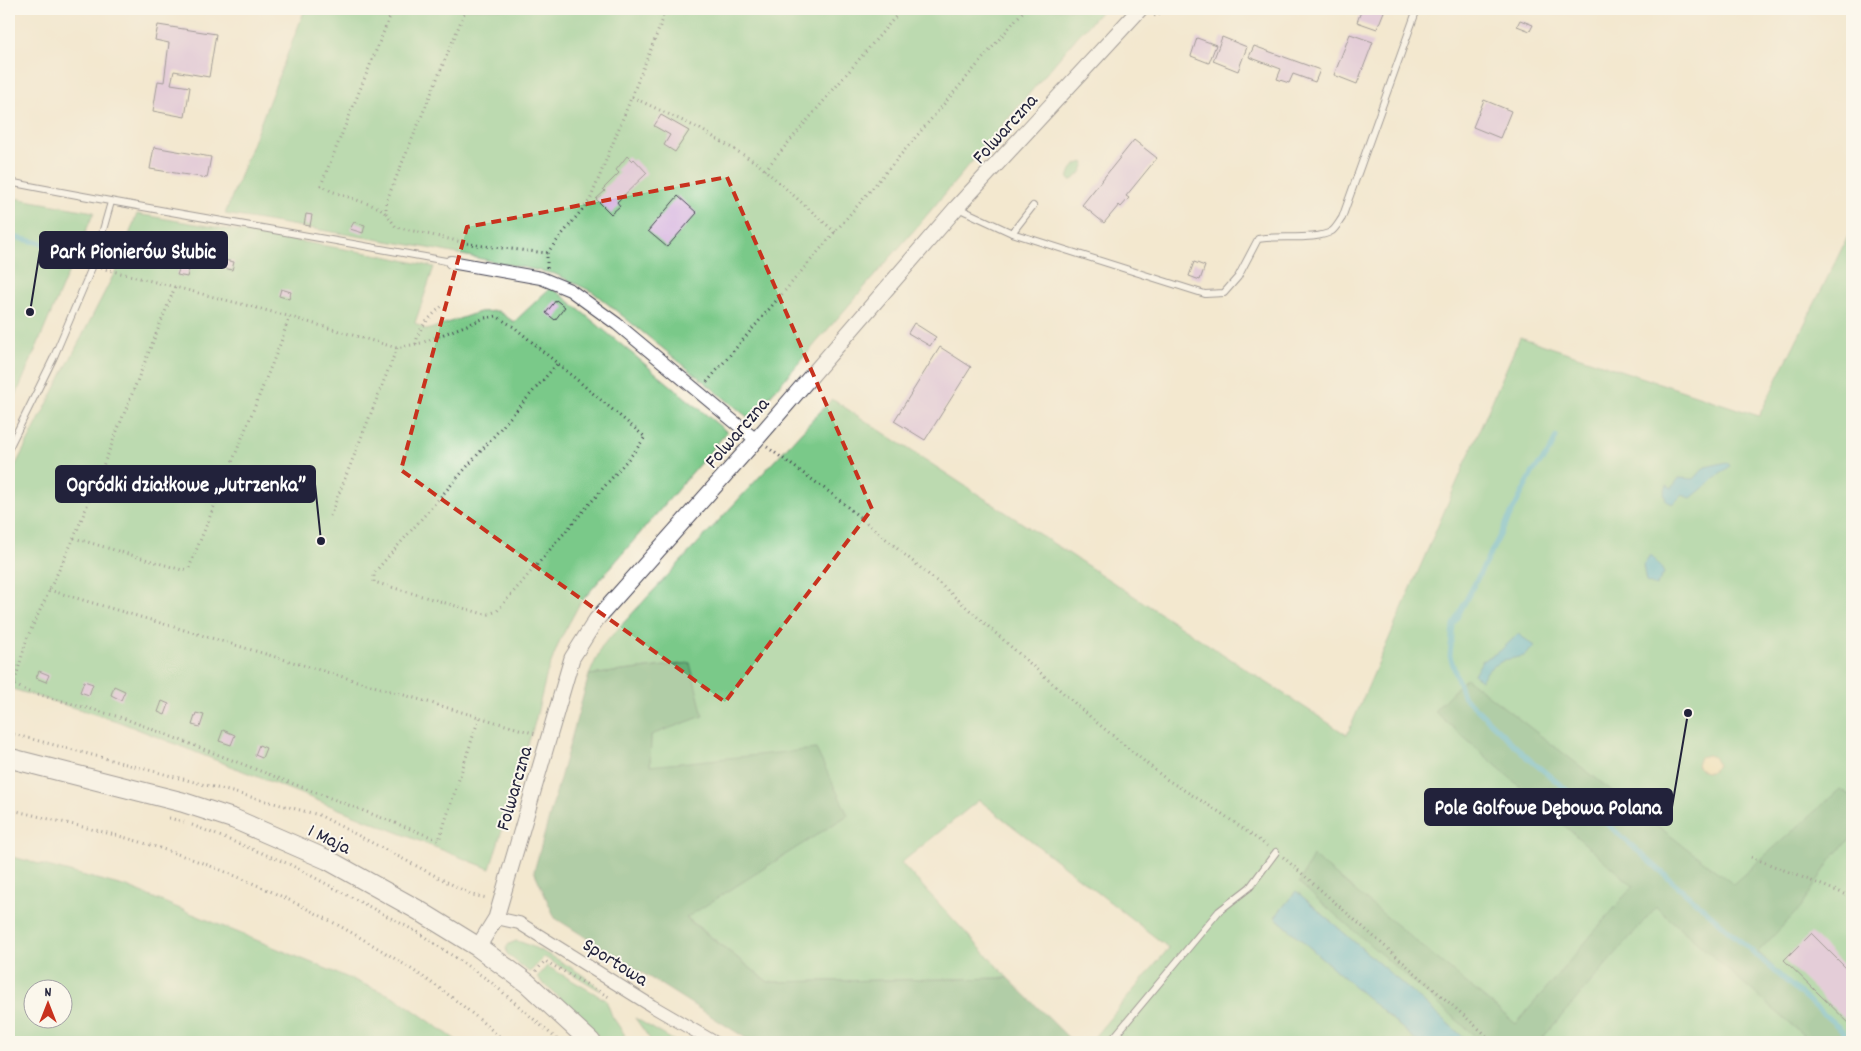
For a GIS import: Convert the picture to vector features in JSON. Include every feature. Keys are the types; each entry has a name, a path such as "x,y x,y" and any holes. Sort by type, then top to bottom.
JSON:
{"main road":[{"name":"1 Maja","path":"9,758 182,802 234,819 328,860 418,910 478,947 526,983 591,1042"}],"street":[{"name":"Folwarczna","path":"478,947 496,918 572,658 596,620 756,440 957,208 1140,9"},
{"path":"451,262 545,279 570,290 616,324 756,440"},
{"name":"Sportowa","path":"496,918 519,923 652,1006 714,1042"}],"lane":[{"path":"957,208 1012,233 1205,294 1224,293 1238,277 1258,239 1272,236 1317,236 1333,230 1342,218 1417,9"},
{"path":"9,182 111,202 309,235 451,262"},
{"path":"9,448 53,359 93,265 111,202"},
{"path":"1012,233 1033,206"},
{"path":"1110,1042 1220,911 1250,887 1276,852"}],"path":[{"path":"393,9 321,186 380,208 396,227 475,245 547,252"},
{"path":"386,214 386,202 466,9"},
{"path":"545,279 547,252 590,200 667,9"},
{"path":"765,170 902,9"},
{"path":"698,392 836,233 1025,9"},
{"path":"632,97 700,129 757,163 836,233"},
{"path":"93,265 290,317 398,348 416,344 485,318 496,316 514,328 645,437 636,450 497,610 490,614 480,613 374,582 374,572 557,364"},
{"path":"175,287 74,538 27,638 14,684 26,691 123,718 439,840 479,718"},
{"path":"416,344 421,327 444,304"},
{"path":"74,538 182,570 189,568 278,351 290,317"},
{"path":"330,516 398,348"},
{"path":"756,440 840,500 947,590 1096,722 1166,779 1221,813 1288,860 1494,1042"},
{"path":"49,590 548,738"},
{"path":"9,733 318,816 472,895 500,901"},
{"path":"9,809 137,841 220,869 299,904 374,945 431,982 506,1042"},
{"path":"162,816 191,824 289,864 419,933 491,982 560,1042"},
{"path":"1751,857 1852,897"},
{"path":"526,983 545,961 610,998"}],"highlighted area":[{"path":"727,177 872,509 725,702 401,470 467,227"}],"green space":[{"path":"305,9 1103,9 750,419 593,292 555,274 428,248 225,214"},
{"path":"1085,163 1081,172 1070,181 1068,179 1071,170 1074,166"},
{"path":"9,197 94,212 9,412"},
{"path":"137,214 380,255 434,267 415,323 427,330 479,312 498,311 514,322 550,288 559,293 727,432 580,603 560,640 547,673 535,722 490,869 117,721 9,688 9,478 115,272"},
{"path":"1852,228 1852,1042 1469,1042 1296,891 1275,917 1418,1042 1090,1042 1169,948 979,800 901,863 1008,978 768,982 686,917 848,815 650,766 651,735 690,663 589,675 602,646 832,399 1347,735 1520,337 1759,416"},
{"path":"690,663 703,716 651,735 650,766 816,749 848,815 686,918 768,982 1008,978 1073,1042 752,1042 555,918 534,871 589,675"},
{"path":"1466,678 1733,884 1840,789 1852,797 1852,836 1830,861 1801,907 1758,952 1851,1042 1811,1042 1656,907 1539,1042 1482,1042 1299,883 1313,856 1516,1024 1633,886 1434,711"},
{"path":"9,856 127,887 395,997 459,1042 9,1042"},
{"path":"516,941 535,948 562,962 587,978 601,991 544,957 529,972 507,954 506,948 509,944"},
{"path":"547,966 606,1000 612,1016 625,1035 622,1037 626,1042 604,1042 537,978"},
{"path":"635,1018 676,1042 652,1042"}],"sand":[{"path":"1707,755 1713,757 1718,764 1713,771 1706,772 1697,765 1700,757"}],"water":[{"path":"1727,462 1730,466 1691,498 1682,495 1673,504 1666,501 1664,493 1667,485 1672,488 1679,478 1694,479 1705,467"},
{"path":"1650,555 1664,573 1656,586 1646,582 1643,565"},
{"path":"1518,634 1535,646 1524,656 1504,660 1489,669 1481,680 1474,675 1482,661 1500,651"},
{"path":"1296,891 1469,1042 1418,1042 1275,917"}],"building":[{"path":"1362,9 1385,9 1377,29 1357,22"},
{"path":"1520,20 1533,25 1530,31 1517,26"},
{"path":"158,25 216,34 209,77 174,71 171,84 190,87 185,117 153,111 158,81 164,82 169,43 155,40"},
{"path":"1350,34 1373,42 1357,84 1334,75"},
{"path":"1222,37 1247,47 1238,71 1213,61"},
{"path":"1197,38 1216,45 1209,63 1191,56"},
{"path":"1254,46 1320,70 1315,82 1293,74 1289,83 1277,79 1281,69 1249,57"},
{"path":"1484,100 1511,111 1500,138 1473,127"},
{"path":"661,115 689,131 675,152 664,145 670,135 654,126"},
{"path":"1134,140 1157,158 1126,196 1129,198 1121,207 1119,205 1104,223 1082,205"},
{"path":"154,147 211,157 207,178 150,169"},
{"path":"627,156 632,161 634,159 647,173 617,202 620,206 611,214 596,199 619,173 616,170"},
{"path":"678,196 697,213 667,247 648,231"},
{"path":"306,214 312,215 310,226 304,225"},
{"path":"354,222 365,225 363,233 350,229"},
{"path":"218,259 234,262 232,270 216,266"},
{"path":"1194,262 1205,266 1200,280 1189,276"},
{"path":"181,264 190,266 187,277 177,275"},
{"path":"281,289 291,292 289,299 279,296"},
{"path":"556,300 565,307 555,320 546,313"},
{"path":"914,323 936,337 930,346 908,333"},
{"path":"940,347 971,367 925,440 894,421"},
{"path":"39,671 49,675 46,682 36,678"},
{"path":"84,681 93,684 89,695 80,692"},
{"path":"114,686 125,691 121,700 111,695"},
{"path":"162,701 169,704 165,715 158,712"},
{"path":"196,713 204,715 200,727 192,725"},
{"path":"223,730 235,735 231,745 219,741"},
{"path":"259,745 266,748 262,758 255,755"},
{"path":"1811,933 1852,974 1852,1026 1784,960"}],"waterway":[{"path":"9,236 72,250"},
{"path":"1556,437 1550,451 1533,472 1453,625 1450,656 1463,696 1528,758 1597,815 1852,1039"}],"place":[{"name":"Park Pionierów Słubic","path":"30,312"},
{"name":"Ogródki działkowe „Jutrzenka”","path":"321,541"},
{"name":"Pole Golfowe Dębowa Polana","path":"1688,713"}]}
